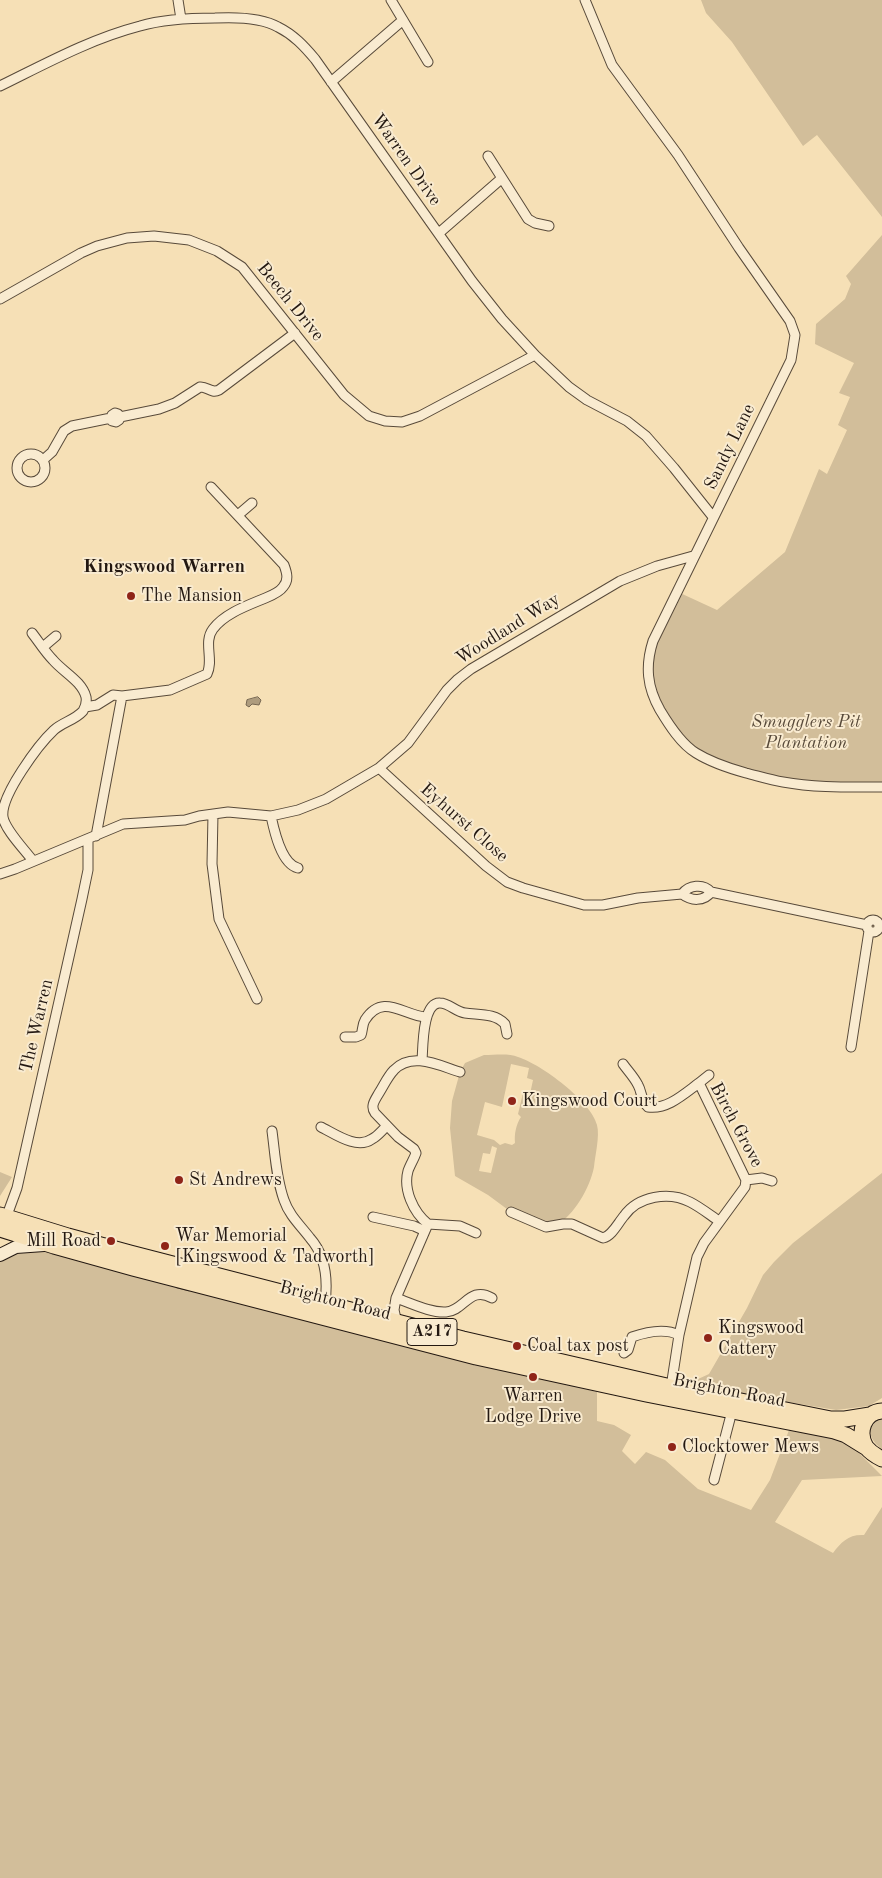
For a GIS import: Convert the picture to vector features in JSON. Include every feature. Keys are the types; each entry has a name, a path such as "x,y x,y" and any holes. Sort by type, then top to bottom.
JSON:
{"highway":[{"name":"Brighton Road","path":"2,1220 54,1246 476,1357 646,1394 834,1431 846,1435 867,1448"},
{"name":"Brighton Road","path":"2,1220 397,1323 671,1387 825,1418 844,1419 877,1411"},
{"name":"A217","path":"877,1411 865,1422 862,1430 867,1448 874,1455 882,1458"}],"main road":[{"path":"0,1255 6,1251 25,1246 54,1246"}],"street":[{"path":"178,0 181,19"},
{"path":"391,0 428,62"},
{"name":"Sandy Lane","path":"585,0 612,65 678,155 739,248 782,308 790,321 795,335 791,360 693,556 674,601 653,640 647,673 653,697 667,722 687,746 721,766 783,782 882,787"},
{"name":"Warren Drive","path":"0,86 79,47 140,26 181,19 226,17 252,19 277,26 297,38 331,82 472,281 502,319 534,355 569,387 587,400 627,421 646,436 713,517"},
{"path":"331,82 404,20"},
{"path":"488,156 501,180 528,218 534,223 548,226"},
{"path":"439,233 501,180"},
{"name":"Beech Drive","path":"0,299 81,253 97,246 127,238 154,236 172,237 203,244 242,267 344,395 369,416 385,422 402,422 420,416 534,355"},
{"path":"43,460 52,452 64,431 72,426 159,409 175,403 203,386 213,392 219,390 295,333"},
{"path":"85,707 97,705 113,695 122,696 170,690 207,674 210,669 208,639 212,630 228,615 275,594 283,588 287,581 287,572 284,565 211,487"},
{"path":"238,515 252,502"},
{"name":"Woodland Way","path":"0,874 123,824 185,820 213,814 235,812 270,816 298,810 326,799 379,768 408,744 447,690 471,669 620,581 657,566 693,556"},
{"path":"32,633 54,661 73,678 86,695 85,707 75,718 54,730 21,771 3,806 2,818 6,827 33,860"},
{"path":"43,647 56,636"},
{"name":"The Warren","path":"2,1220 17,1188 84,889 92,838 122,696"},
{"name":"Eyhurst Close","path":"379,768 486,866 507,882 515,885 584,905 603,905 638,898 682,894 687,889 700,886 709,889 711,892 868,928 851,1047"},
{"path":"213,814 212,864 219,920 257,999"},
{"path":"270,816 274,831 285,856 292,866 298,868"},
{"path":"422,1061 426,1017 435,1004 441,1003 463,1013 497,1017 505,1024 507,1034"},
{"path":"345,1036 356,1037 362,1035 364,1021 376,1010 383,1007 396,1007 414,1015 426,1017"},
{"path":"426,1227 411,1202 407,1183 408,1172 416,1153 373,1111 375,1100 395,1068 409,1061 422,1061 460,1072"},
{"name":"Birch Grove","path":"623,1064 637,1083 643,1100 648,1107 656,1108 675,1101 699,1083 746,1180 745,1187 719,1221 697,1257 693,1269 671,1387"},
{"path":"699,1083 709,1075"},
{"path":"321,1127 349,1140 361,1143 372,1139 387,1126"},
{"path":"272,1131 279,1184 284,1200 291,1215 315,1244 323,1261 328,1286 325,1304"},
{"path":"746,1180 762,1178 772,1181"},
{"path":"511,1212 546,1227 572,1224 603,1238 609,1236 626,1212 634,1205 649,1198 666,1196 689,1201 719,1221"},
{"path":"373,1217 414,1226 460,1226 476,1234"},
{"path":"397,1323 394,1310 396,1298 426,1227"},
{"path":"396,1298 444,1312 452,1311 466,1300 477,1295 492,1298"},
{"path":"624,1353 628,1350 632,1337 646,1332 674,1332 680,1335"},
{"path":"714,1480 732,1411"}],"green space":[{"path":"701,0 882,0 882,217 817,135 803,146 732,42 706,13"},
{"name":"Smugglers Pit Plantation","path":"882,235 882,787 783,782 696,753 667,722 647,673 648,660 678,592 717,610 785,552 819,469 827,474 847,430 838,425 850,397 839,393 854,363 815,344 816,324 845,299 851,284 846,276"},
{"path":"502,1054 528,1061 552,1076 576,1095 593,1116 597,1125 598,1135 594,1167 589,1184 575,1208 556,1226 511,1212 488,1195 455,1176 450,1128 452,1101 460,1072 465,1063 484,1055","holes":["511,1064 529,1068 527,1078 533,1080 530,1094 523,1093 518,1114 521,1117 516,1130 515,1143 512,1145 505,1143 500,1145 494,1140 477,1135 485,1102 502,1107","492,1146 497,1148 491,1173 479,1171 483,1153 490,1154"]},
{"path":"0,1172 12,1177 0,1196"},
{"path":"882,1173 882,1398 869,1406 836,1410 685,1385 709,1374 747,1308 763,1275 774,1262 793,1243"},
{"path":"48,1251 241,1303 597,1392 597,1421 614,1425 631,1435 622,1451 635,1464 646,1452 665,1460 698,1489 751,1510 770,1480 789,1430 846,1440 882,1476 802,1480 775,1522 833,1553 846,1540 854,1536 864,1535 882,1507 882,1878 0,1878 0,1261 14,1254"},
{"path":"882,1415 882,1449 876,1444 871,1435 870,1423"}],"shaded area":[{"path":"258,697 261,700 259,705 252,704 249,707 246,705 247,700"}],"waterway":[{"path":"177,1287 189,1290"}],"place":[{"name":"The Mansion","path":"131,596"},
{"name":"Kingswood Court","path":"512,1101"},
{"name":"St Andrews","path":"179,1180"},
{"name":"Mill Road","path":"111,1241"},
{"name":"War Memorial [Kingswood & Tadworth]","path":"165,1246"},
{"name":"Kingswood Cattery","path":"708,1338"},
{"name":"Coal tax post","path":"517,1346"},
{"name":"Warren Lodge Drive","path":"533,1377"},
{"name":"Clocktower Mews","path":"672,1447"}],"district":[{"name":"Kingswood Warren","path":"164,567"}]}
